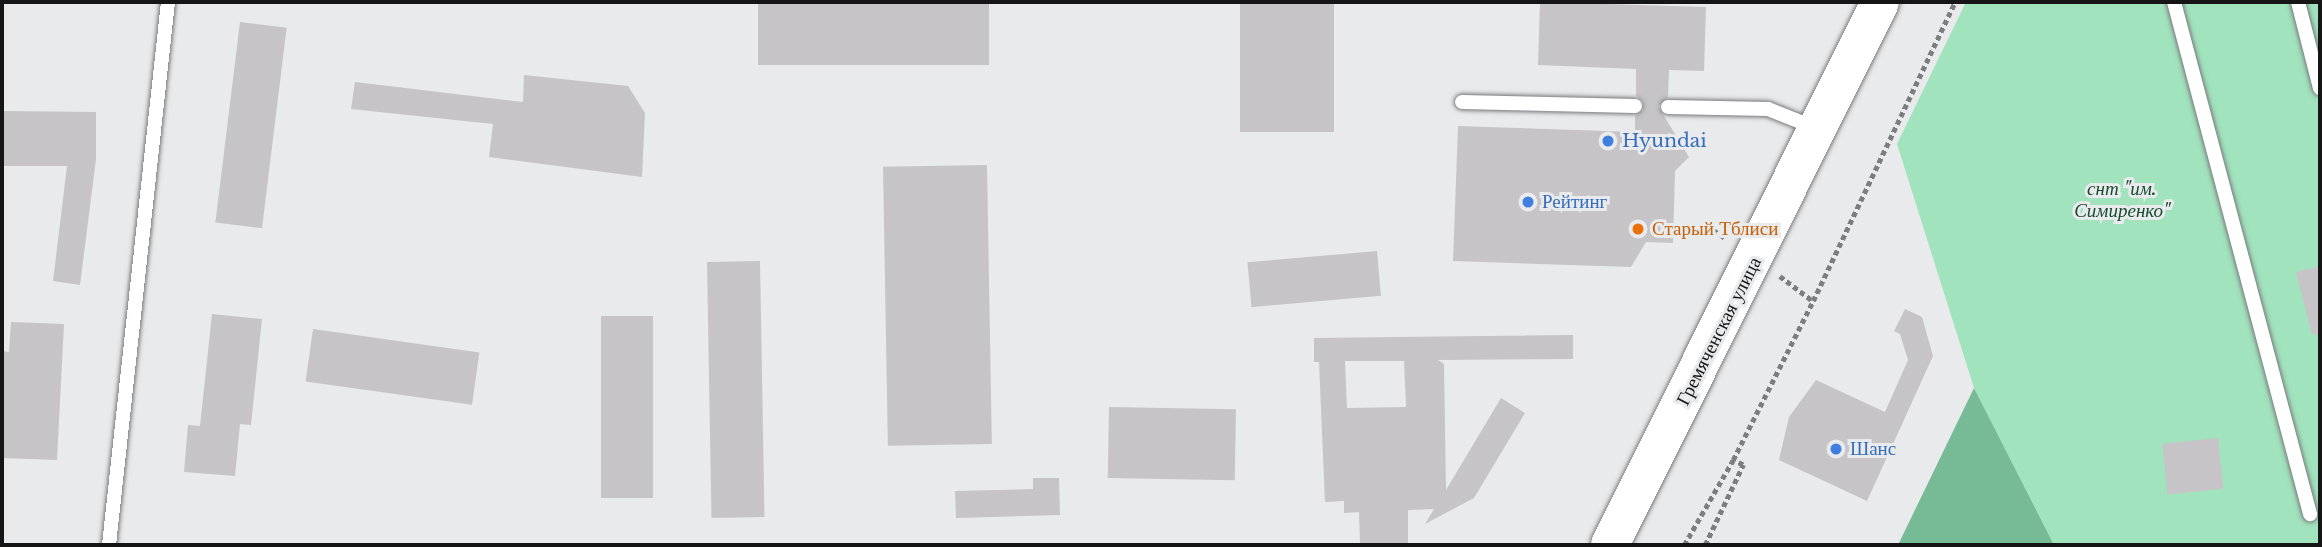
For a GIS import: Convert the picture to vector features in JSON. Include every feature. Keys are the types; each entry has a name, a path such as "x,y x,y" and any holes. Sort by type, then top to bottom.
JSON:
{"main road":[{"name":"Гремяченская улица","path":"1610,545 1880,2"}],"lane":[{"path":"109,545 169,2"},
{"path":"2174,2 2310,514"},
{"path":"2298,2 2320,88"},
{"path":"1462,102 1635,106"},
{"path":"1668,107 1768,109 1818,128"}],"path":[{"path":"1684,545 1733,460 1955,2"},
{"path":"1705,545 1743,465 1733,460"}],"green space":[{"name":"снт \"им. Симиренко\"","path":"1966,2 2320,2 2320,545 2054,545 1974,388 1897,144"},
{"path":"1974,388 2054,545 1898,545"}],"building":[{"path":"758,2 989,2 989,65 758,65"},
{"path":"1240,2 1334,2 1334,132 1240,132"},
{"path":"1540,2 1706,7 1704,71 1669,70 1668,97 1658,106 1689,157 1675,171 1673,243 1646,242 1631,267 1453,261 1458,126 1635,132 1635,116 1643,110 1643,101 1636,96 1636,69 1538,65"},
{"path":"240,22 287,28 262,228 215,222"},
{"path":"524,75 628,86 645,113 642,177 489,157 493,124 351,109 355,82 523,102"},
{"path":"2,111 96,112 96,159 80,285 53,281 67,166 2,166"},
{"path":"987,165 992,444 888,446 883,167"},
{"path":"1377,251 1381,296 1251,307 1247,262"},
{"path":"760,261 764,517 711,518 707,262"},
{"path":"2320,266 2320,334 2312,335 2296,272"},
{"name":"Шанс","path":"1905,309 1922,317 1933,356 1867,501 1779,460 1789,417 1816,380 1885,412 1908,360 1900,334 1894,331"},
{"path":"212,314 262,319 251,425 240,424 235,476 184,472 188,425 200,426"},
{"path":"601,316 653,316 653,498 601,498"},
{"path":"11,322 64,324 57,460 2,458 2,351 9,352"},
{"path":"313,329 479,352 472,405 306,381"},
{"path":"1573,335 1573,359 1438,360 1444,364 1446,490 1501,398 1525,413 1474,498 1425,524 1434,509 1408,510 1408,545 1360,545 1359,512 1344,513 1344,501 1325,502 1319,362 1314,362 1314,338","holes":["1345,361 1404,361 1406,407 1347,408"]},
{"path":"1109,407 1236,409 1235,480 1108,478"},
{"path":"2218,438 2223,489 2168,495 2162,444"},
{"path":"1033,478 1059,478 1060,515 956,518 955,491 1033,489"}],"place":[{"name":"Hyundai","path":"1608,141"},
{"name":"Рейтинг","path":"1528,202"},
{"name":"Старый Тблиси","path":"1638,229"},
{"name":"Шанс","path":"1836,449"}]}
